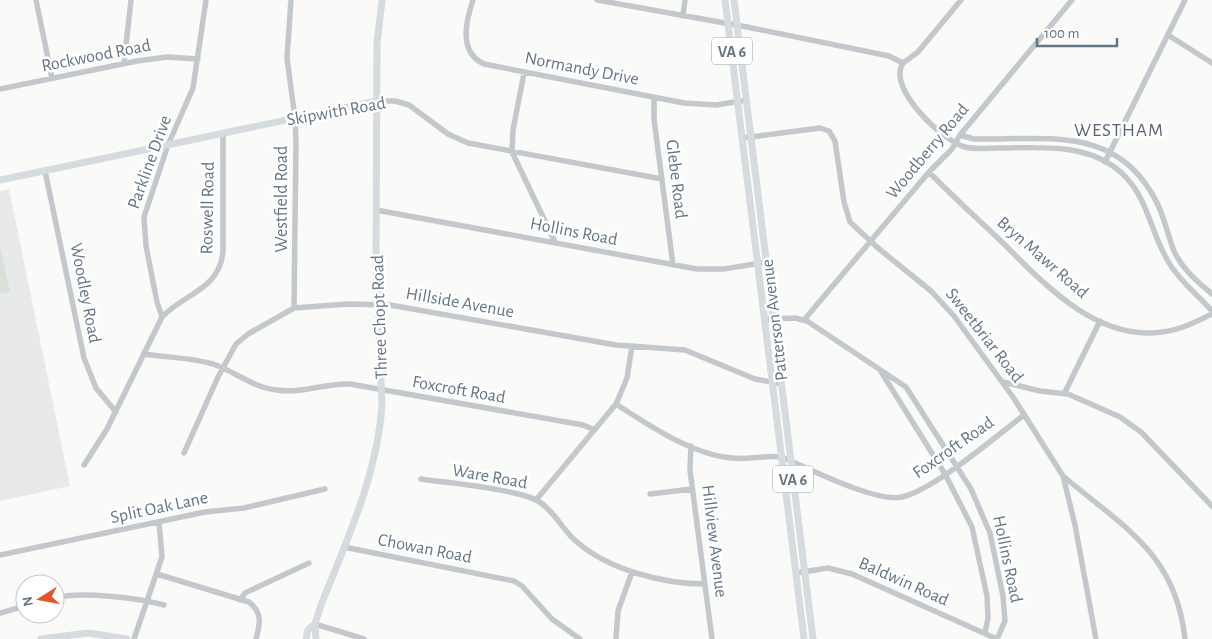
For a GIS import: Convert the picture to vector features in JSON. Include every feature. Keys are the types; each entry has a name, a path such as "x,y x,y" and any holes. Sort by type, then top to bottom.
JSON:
{"main road":[{"name":"Three Chopt Road","path":"316,639 315,624 375,459 381,424 382,390 377,304 376,210 377,44 382,0"},
{"name":"Patterson Avenue","path":"726,0 804,639"},
{"name":"Patterson Avenue","path":"734,0 813,639"},
{"name":"Skipwith Road","path":"0,180 377,101"},
{"name":"Three Chopt Road","path":"306,639 308,630 315,624"},
{"path":"41,639 88,633 127,639"}],"street":[{"path":"36,0 52,78"},
{"path":"124,63 131,0"},
{"name":"Parkline Drive","path":"162,317 157,302 144,227 146,207 168,145 190,99 198,59 206,0"},
{"name":"Westfield Road","path":"291,0 287,58 295,118 294,308"},
{"name":"Normandy Drive","path":"473,0 466,33 471,53 484,64 702,105 747,100"},
{"path":"597,0 737,25 889,56 903,63"},
{"path":"683,16 685,0"},
{"path":"961,0 918,52 900,67 900,80 910,102 929,121 964,147 1072,150 1093,155 1106,162 1135,188 1148,209 1170,266 1212,312"},
{"name":"Woodberry Road","path":"804,320 928,172 952,149 960,135 1072,0"},
{"path":"1106,162 1185,0"},
{"path":"1168,35 1212,63"},
{"name":"Rockwood Road","path":"0,89 124,63 167,57 198,59"},
{"path":"524,73 513,130 512,152 555,242"},
{"name":"Glebe Road","path":"654,97 654,119 673,265"},
{"name":"Skipwith Road","path":"377,101 395,101 409,105 458,139 512,152 662,179"},
{"name":"Sweetbriar Road","path":"742,138 820,128 829,131 835,141 847,213 858,230 942,302 1003,382 1063,476 1075,525 1096,639"},
{"name":"Roswell Road","path":"162,317 208,284 220,268 223,252 223,133"},
{"path":"960,135 974,139 1068,139 1088,143 1110,152 1126,162 1151,193 1181,263 1212,294"},
{"name":"Woodley Road","path":"45,171 84,358 96,388 116,412"},
{"name":"Bryn Mawr Road","path":"928,172 1057,295 1078,310 1100,321 1128,330 1151,333 1179,329 1212,312"},
{"name":"Hollins Road","path":"376,210 708,270 766,262"},
{"name":"Hillside Avenue","path":"184,453 236,344 243,337 294,308 377,304 632,346 690,351 755,379 782,384"},
{"path":"84,465 116,412 162,317"},
{"path":"765,319 804,320"},
{"name":"Hollins Road","path":"804,320 906,387 977,499 993,544 1004,604 1005,620 997,639"},
{"path":"1064,394 1100,321"},
{"path":"536,500 616,404 627,378 632,346"},
{"name":"Foxcroft Road","path":"144,354 192,359 223,368 277,390 292,391 336,384 382,390 582,425 594,430"},
{"name":"Hollins Road","path":"880,370 945,474 968,517 976,540 988,609 985,633"},
{"path":"1003,382 1040,391 1064,394 1103,408 1130,423 1212,506"},
{"path":"616,404 650,426 712,454 732,458 782,457"},
{"name":"Foxcroft Road","path":"782,457 833,480 878,495 896,498 920,489 945,474 1024,415"},
{"name":"Hillview Avenue","path":"691,446 692,489 712,639"},
{"path":"1063,476 1131,531 1151,553 1178,600 1185,639"},
{"name":"Ware Road","path":"421,479 515,494 536,500 548,508 571,536 584,548 632,572 672,583 705,584"},
{"name":"Split Oak Lane","path":"0,555 225,508 244,508 325,489"},
{"path":"650,494 692,489"},
{"path":"134,639 149,601 163,548 160,522"},
{"name":"Chowan Road","path":"344,547 518,583 552,619 580,639"},
{"path":"240,600 244,593 309,563"},
{"name":"Baldwin Road","path":"796,572 828,568 852,574 997,639"},
{"path":"616,639 618,611 632,572"},
{"path":"157,574 249,602 259,613 260,624 256,639"},
{"path":"65,596 149,601 164,605"},
{"path":"0,613 15,609"},
{"path":"315,624 364,639"}],"shaded area":[{"path":"9,189 70,486 0,501 0,191"},
{"path":"0,247 10,292 0,294"}],"district":[{"name":"WESTHAM","path":"1119,129"}]}
